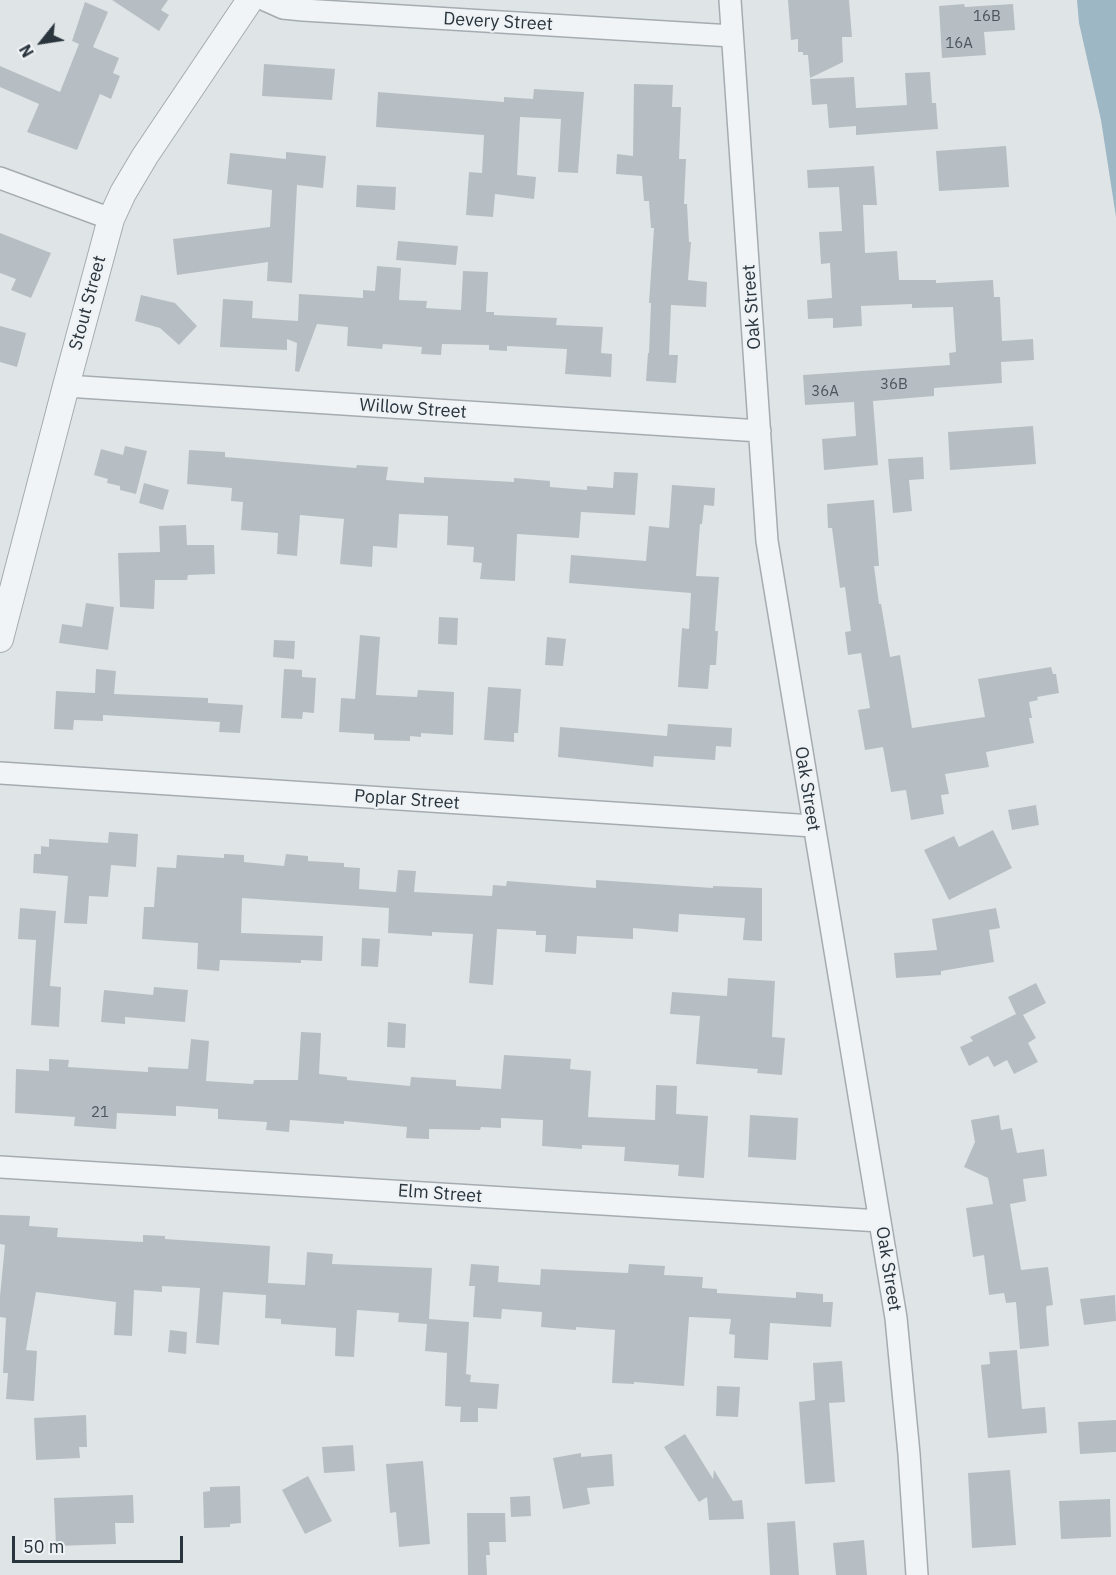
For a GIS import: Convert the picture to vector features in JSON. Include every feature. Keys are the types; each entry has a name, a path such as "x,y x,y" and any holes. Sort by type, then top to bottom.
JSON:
{"street":[{"name":"Stout Street","path":"0,639 111,219 145,156 250,0"},
{"name":"Devery Street","path":"265,0 283,8 303,10 732,36"},
{"name":"Oak Street","path":"730,0 767,541 896,1318 909,1454 917,1575"},
{"path":"0,177 111,219"},
{"name":"Willow Street","path":"66,386 759,431"},
{"name":"Poplar Street","path":"0,773 813,826"},
{"name":"Elm Street","path":"0,1167 880,1221"}],"water":[{"path":"1077,0 1116,0 1116,217 1101,120 1079,23"}],"building":[{"path":"112,0 168,0 161,10 169,15 159,31"},
{"path":"788,0 849,0 852,37 842,37 843,62 810,78 808,55 798,52 798,39 791,40"},
{"path":"85,2 108,12 93,47 119,58 113,73 120,76 111,99 100,94 77,150 27,132 39,104 0,87 0,66 60,92 79,44 72,41"},
{"path":"964,4 965,7 1013,4 1015,30 984,32 986,55 942,58 939,6"},
{"path":"264,64 335,69 332,100 262,96"},
{"path":"930,72 932,103 936,103 938,129 856,135 856,126 829,128 827,104 812,105 810,79 854,77 856,108 907,105 905,73"},
{"path":"634,84 673,85 672,107 681,107 679,159 686,159 684,204 687,204 689,242 691,242 688,280 707,282 706,307 671,305 669,355 678,355 676,383 646,381 654,228 651,228 649,201 644,201 642,176 616,174 617,154 633,156"},
{"path":"534,89 584,92 578,173 558,172 561,119 520,117 517,175 536,177 534,199 495,194 493,217 466,215 469,172 482,173 484,135 376,127 378,92 504,102 504,97 533,99"},
{"path":"1006,146 1009,187 939,191 936,151"},
{"path":"286,152 326,156 323,188 297,185 292,283 267,281 268,262 177,275 173,239 270,227 272,190 227,184 230,153 286,159"},
{"path":"874,166 877,205 863,205 865,253 897,251 899,280 936,280 936,283 993,280 994,297 1000,297 1002,341 1033,339 1034,360 1001,362 1002,383 934,388 934,396 873,401 878,465 824,470 822,439 856,436 854,402 805,405 803,375 950,365 949,353 956,352 953,307 912,308 912,304 861,306 862,326 833,328 833,318 808,319 807,300 832,298 830,263 821,264 819,232 842,231 839,187 808,188 807,170"},
{"path":"357,185 396,187 395,210 356,207"},
{"path":"0,233 51,253 31,298 11,290 16,279 0,273"},
{"path":"398,241 458,246 456,265 396,260"},
{"path":"377,266 401,268 399,300 427,301 426,308 461,310 463,271 488,272 486,312 494,312 494,315 557,318 556,325 603,327 601,353 612,354 611,377 565,374 567,349 507,346 507,351 489,350 489,345 442,344 441,355 421,354 422,347 383,344 382,349 347,346 348,327 317,324 299,372 295,371 297,343 287,339 287,350 220,347 223,299 253,301 252,318 298,321 299,294 363,298 363,290 375,291"},
{"path":"141,295 175,303 197,326 179,345 160,328 135,321"},
{"path":"0,326 26,333 17,367 0,362"},
{"path":"1033,426 1036,464 950,470 948,432"},
{"path":"125,446 147,451 136,494 120,490 120,486 107,483 108,479 94,475 101,449 123,455"},
{"path":"189,450 225,452 225,457 356,468 357,465 388,467 386,480 424,483 424,477 514,482 514,478 550,481 550,487 587,490 587,486 613,488 614,472 638,473 635,515 581,512 579,538 517,534 515,581 480,579 482,563 473,562 474,547 447,545 448,516 399,514 397,548 373,546 372,567 340,564 344,519 300,515 297,556 277,554 278,533 241,530 243,502 231,501 232,488 187,484"},
{"path":"923,457 924,479 909,480 912,511 893,513 888,459"},
{"path":"144,483 169,490 163,510 139,503"},
{"path":"672,485 715,488 714,506 704,505 702,524 700,524 696,576 719,577 715,631 718,631 716,665 710,665 708,689 678,687 682,628 689,629 691,593 569,583 571,555 646,561 649,526 669,528"},
{"path":"874,500 879,566 874,566 879,604 881,604 890,657 900,655 912,728 985,717 978,679 1051,667 1053,674 1056,674 1059,693 1037,697 1038,700 1029,702 1032,718 1029,718 1034,743 986,752 989,767 945,774 949,794 941,795 944,814 911,820 906,790 891,792 883,747 865,750 858,710 870,708 861,653 848,655 845,632 851,631 845,587 840,588 832,528 828,528 827,504"},
{"path":"186,525 187,545 214,545 215,574 188,575 187,580 155,580 154,609 120,607 118,553 160,552 159,526"},
{"path":"86,603 114,607 108,650 59,643 62,624 82,627"},
{"path":"439,617 458,618 457,645 438,644"},
{"path":"360,635 380,637 376,695 417,697 418,690 454,692 453,735 421,733 421,737 410,736 410,741 374,740 374,734 339,732 341,698 355,699"},
{"path":"547,637 566,639 563,666 545,665"},
{"path":"274,640 295,641 294,659 273,657"},
{"path":"96,669 116,671 114,694 208,698 208,703 243,705 240,733 219,732 220,722 103,715 103,721 74,720 73,730 54,729 56,691 95,693"},
{"path":"284,669 302,670 302,677 316,678 314,713 303,712 302,719 281,718"},
{"path":"488,687 521,689 518,733 514,733 514,742 484,740"},
{"path":"668,724 732,728 731,747 716,746 715,760 654,756 653,767 558,757 560,727 667,736"},
{"path":"1036,805 1039,825 1012,830 1008,810"},
{"path":"993,830 1012,868 949,900 924,850 954,836 959,847"},
{"path":"109,832 138,834 136,867 111,865 108,897 89,896 87,924 64,923 68,876 33,873 34,854 41,854 41,846 49,847 49,839 108,843"},
{"path":"224,854 244,855 244,862 284,866 286,854 308,856 308,861 344,863 344,867 360,868 359,889 396,892 398,870 416,871 414,892 492,896 493,885 506,886 507,881 596,888 596,880 713,888 713,886 762,888 762,941 743,940 745,918 679,914 678,932 633,928 633,939 577,936 576,954 545,952 546,935 536,935 536,931 497,929 493,985 469,983 473,934 432,932 432,936 388,933 389,908 242,898 241,933 323,936 322,961 301,960 301,963 220,960 219,971 197,969 198,943 142,939 144,907 154,907 157,867 176,868 177,855 224,858"},
{"path":"20,908 56,911 50,986 61,987 59,1027 31,1025 36,940 18,939"},
{"path":"996,908 1000,928 989,930 994,962 941,971 941,975 896,978 894,953 937,950 932,919"},
{"path":"362,938 380,939 378,967 361,966"},
{"path":"728,978 775,981 772,1037 785,1038 782,1075 757,1073 758,1069 696,1064 700,1016 670,1014 672,992 727,996"},
{"path":"1036,983 1046,1003 1023,1015 1036,1038 1028,1043 1038,1062 1014,1074 1007,1060 994,1067 988,1056 969,1066 960,1047 973,1041 970,1037 1016,1014 1008,997"},
{"path":"154,987 188,990 185,1022 125,1017 125,1024 101,1022 104,990 153,995"},
{"path":"388,1022 406,1024 405,1048 387,1047"},
{"path":"301,1032 321,1033 319,1074 347,1077 347,1080 410,1086 411,1077 456,1080 456,1086 501,1089 504,1055 571,1059 570,1069 591,1071 588,1117 655,1120 656,1085 677,1086 676,1114 708,1116 704,1178 678,1176 679,1165 624,1161 625,1147 582,1145 582,1149 542,1146 543,1120 501,1118 501,1128 429,1129 429,1139 406,1138 407,1127 344,1121 344,1124 290,1120 289,1132 266,1130 267,1122 218,1119 218,1109 176,1106 176,1116 117,1113 116,1129 74,1126 75,1117 15,1113 16,1069 49,1071 49,1059 69,1060 68,1067 148,1072 148,1067 188,1069 191,1039 209,1041 206,1081 253,1084 254,1080 298,1080"},
{"path":"750,1115 798,1118 796,1160 748,1157"},
{"path":"999,1115 1001,1130 1012,1128 1017,1153 1044,1149 1047,1176 1023,1179 1026,1201 1010,1204 1021,1270 1048,1267 1053,1305 1046,1308 1049,1346 1020,1349 1016,1302 1006,1303 1004,1293 989,1295 984,1255 973,1257 966,1208 993,1204 988,1178 964,1167 975,1142 971,1120"},
{"path":"0,1215 30,1216 29,1226 58,1228 57,1237 143,1242 143,1235 165,1236 165,1239 270,1246 268,1283 305,1285 307,1252 333,1254 332,1264 432,1268 429,1319 469,1322 466,1374 471,1375 470,1382 499,1384 497,1409 478,1408 478,1422 460,1422 461,1407 445,1406 447,1353 425,1351 427,1324 398,1322 399,1313 357,1310 354,1357 335,1356 336,1328 281,1324 281,1319 265,1318 266,1295 223,1292 219,1345 196,1343 200,1288 162,1286 162,1292 134,1290 132,1336 114,1335 116,1302 36,1292 26,1350 37,1351 34,1401 6,1399 8,1373 3,1373 6,1318 0,1317 5,1245 0,1244"},
{"path":"471,1264 499,1266 498,1282 540,1285 541,1269 628,1273 629,1264 665,1266 664,1275 703,1277 702,1288 717,1289 717,1293 796,1298 796,1292 823,1294 823,1302 833,1302 831,1327 770,1323 768,1360 734,1358 735,1335 729,1334 731,1319 689,1317 684,1386 634,1382 634,1384 612,1383 615,1330 541,1327 542,1312 502,1309 501,1319 473,1317 475,1286 469,1286"},
{"path":"1115,1295 1116,1321 1084,1325 1080,1299"},
{"path":"170,1330 187,1332 186,1354 168,1352"},
{"path":"1017,1350 1022,1409 1045,1407 1047,1433 988,1438 981,1365 990,1364 989,1352"},
{"path":"842,1361 845,1402 829,1403 835,1482 805,1484 799,1402 815,1400 813,1363"},
{"path":"717,1386 740,1387 738,1417 716,1416"},
{"path":"86,1415 87,1447 79,1447 80,1458 36,1460 34,1418"},
{"path":"1116,1420 1116,1452 1080,1454 1078,1422"},
{"path":"685,1434 713,1479 714,1470 733,1501 742,1500 744,1519 709,1520 707,1497 699,1502 664,1447"},
{"path":"353,1445 355,1471 324,1473 322,1447"},
{"path":"581,1453 581,1457 612,1454 614,1486 587,1488 590,1504 563,1509 553,1458"},
{"path":"423,1461 430,1544 399,1547 396,1512 390,1513 386,1464"},
{"path":"1010,1470 1016,1545 972,1548 968,1473"},
{"path":"308,1476 332,1521 305,1534 282,1490"},
{"path":"240,1486 241,1523 230,1524 230,1527 204,1528 203,1492 210,1491 210,1487"},
{"path":"133,1495 134,1523 115,1523 116,1544 56,1546 54,1498"},
{"path":"530,1496 531,1516 511,1517 510,1497"},
{"path":"1110,1499 1111,1537 1061,1539 1059,1501"},
{"path":"467,1513 505,1513 506,1542 489,1542 490,1555 486,1555 487,1575 468,1575"},
{"path":"795,1521 799,1575 770,1575 767,1523"},
{"path":"864,1540 867,1575 836,1575 833,1543"}]}
